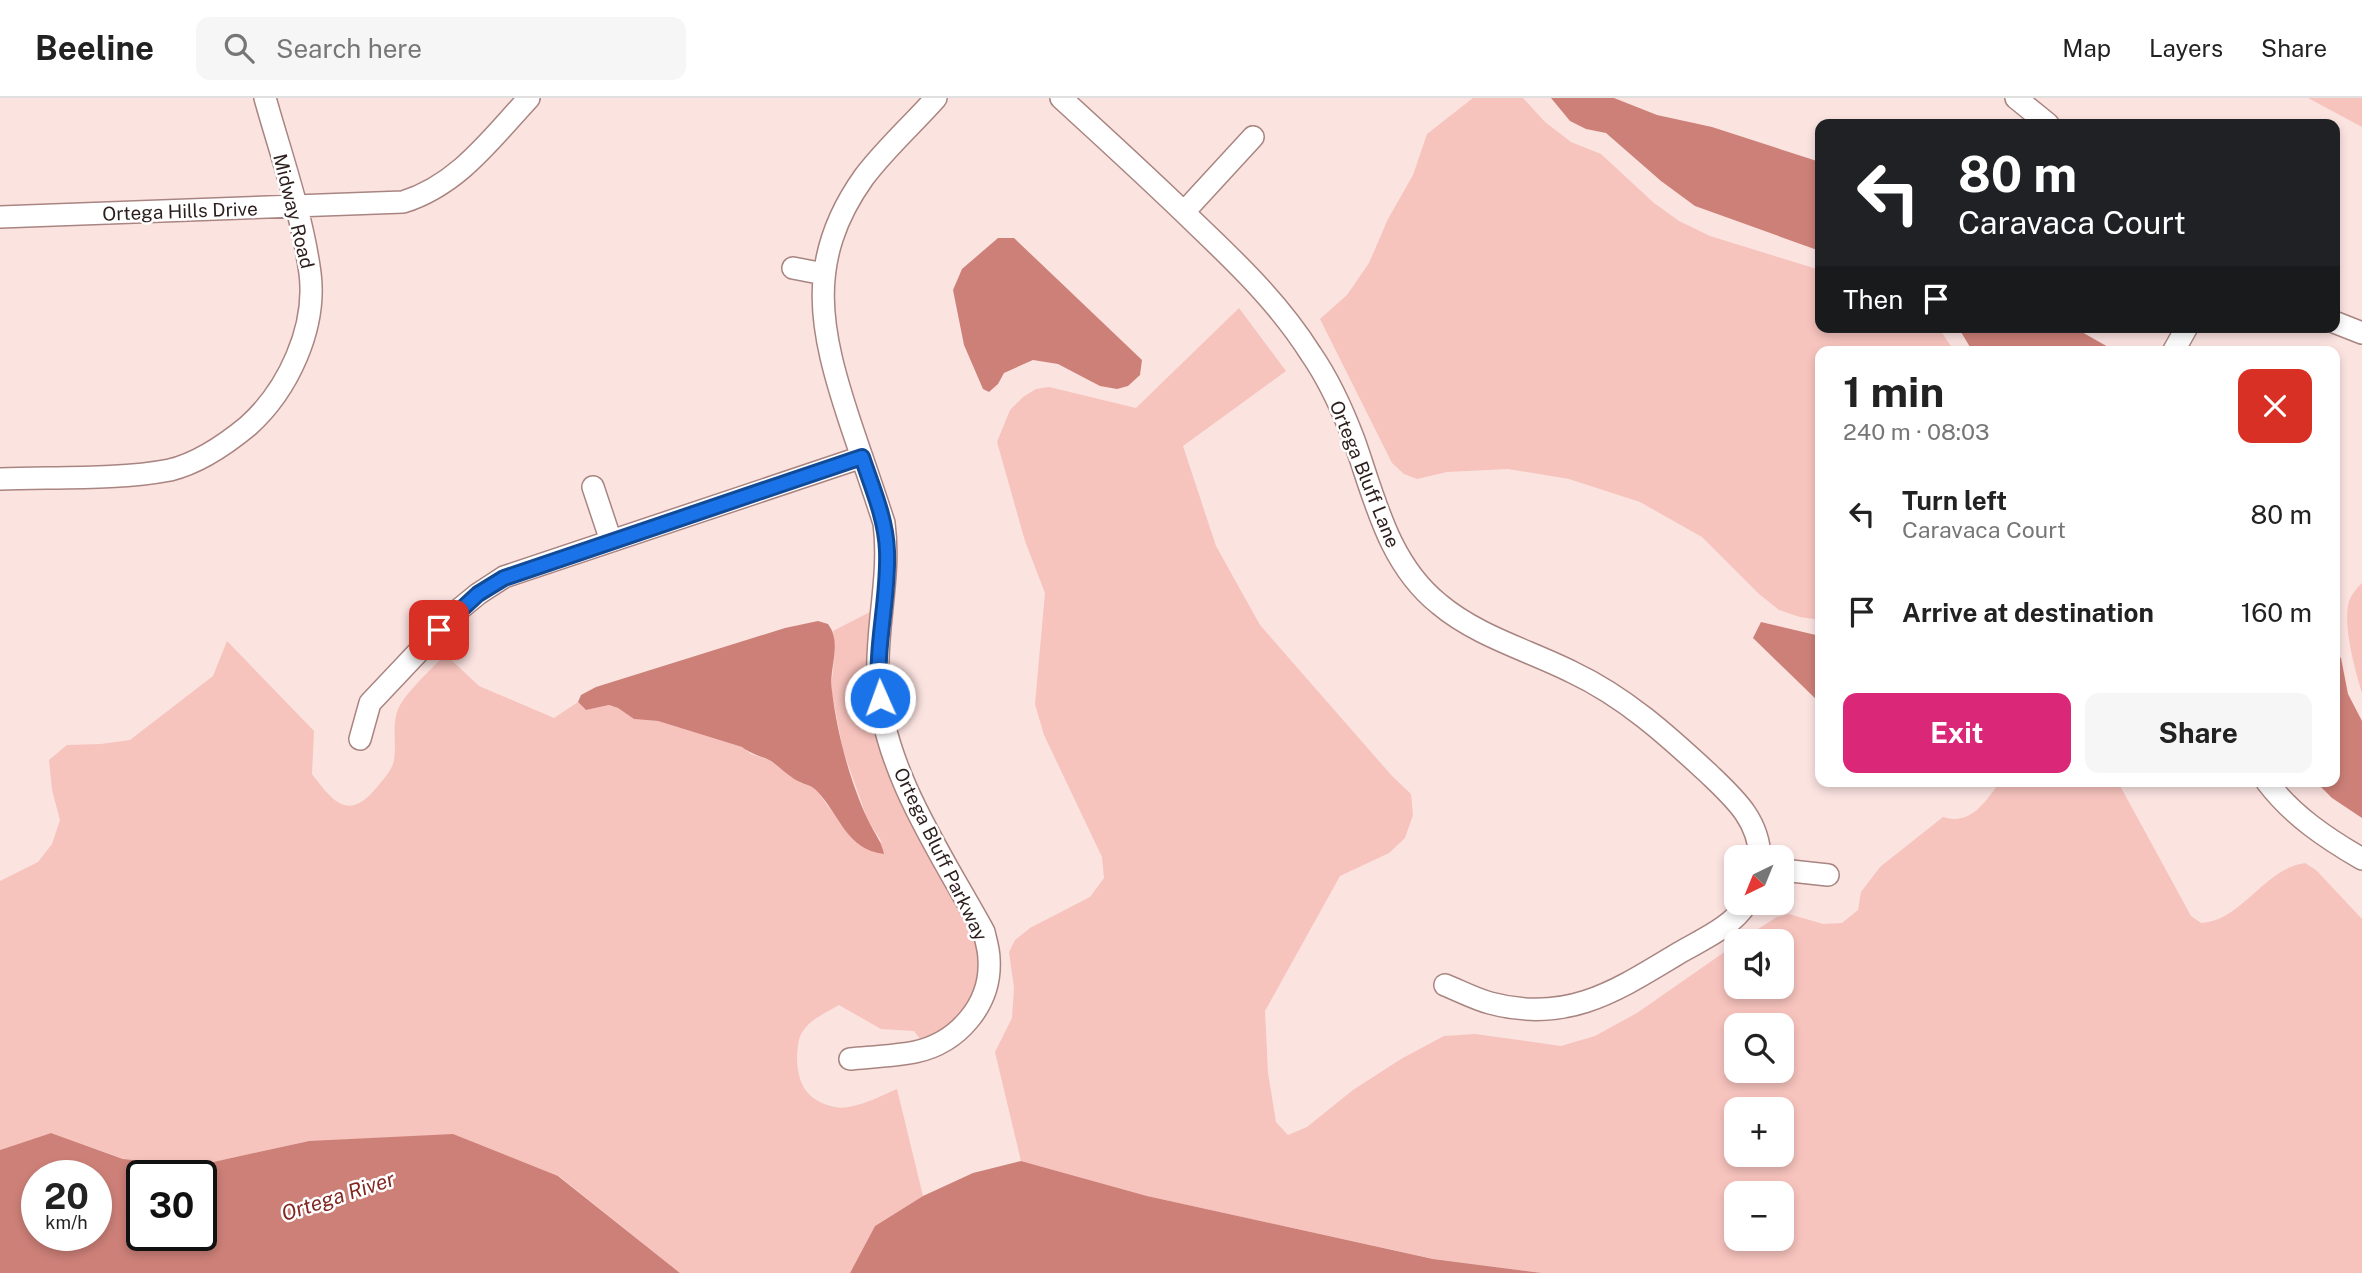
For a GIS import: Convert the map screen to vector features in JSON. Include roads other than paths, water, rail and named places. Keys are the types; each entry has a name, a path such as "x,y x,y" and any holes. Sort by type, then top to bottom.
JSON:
{"street":[{"name":"Midway Road","path":"0,479 137,474 172,469 204,457 230,441 254,420 275,396 291,369 303,339 309,309 310,275 295,207 265,98"},
{"name":"Ortega Hills Drive","path":"0,217 403,202 424,195 466,166 529,98"},
{"name":"Ortega Bluff Parkway","path":"850,1059 915,1052 944,1042 964,1026 980,1004 987,984 989,958 984,932 904,785 890,748 878,682 887,550 884,523 832,366 822,310 824,274 831,243 844,211 865,177 936,98"},
{"name":"Ortega Bluff Lane","path":"1061,98 1184,212 1269,297 1312,355 1338,402 1353,437 1385,530 1396,554 1415,580 1438,604 1468,625 1574,673 1617,697 1661,729 1734,797 1750,818 1759,845"},
{"path":"2017,98 2042,119"},
{"path":"1184,212 1253,137"},
{"path":"793,268 824,274"},
{"path":"2340,324 2362,333"},
{"path":"360,739 370,703 456,612 504,578 862,457"},
{"path":"593,487 611,541"},
{"path":"2272,787 2325,838 2362,859"},
{"path":"1794,871 1828,875"},
{"path":"1445,985 1490,1003 1533,1009 1567,1008 1602,998 1627,985 1726,925 1736,915"}],"water":[{"path":"1551,98 1614,98 1657,115 1712,127 1815,160 1815,249 1695,206 1661,181 1606,133 1586,129 1570,121"},
{"path":"998,238 1014,238 1142,360 1140,375 1128,386 1117,389 1100,386 1058,364 1033,360 1004,373 998,384 989,392 983,389 964,345 953,290 962,269"},
{"path":"1962,333 2084,333 2106,346 1969,346"},
{"path":"818,621 828,624 834,640 831,683 845,757 861,805 884,854 861,846 844,829 816,790 771,761 742,747 658,721 634,719 609,705 586,710 578,702 581,695 596,687 785,628"},
{"path":"1761,622 1815,635 1815,698 1753,638"},
{"path":"2340,657 2348,694 2362,721 2362,818 2332,798 2321,787 2340,787"},
{"name":"Ortega River","path":"51,1133 123,1159 133,1160 126,1160 126,1251 217,1251 217,1161 309,1141 453,1134 558,1176 680,1273 0,1273 0,1150"},
{"path":"1021,1161 1147,1196 1433,1259 1542,1273 850,1273 875,1226 923,1196 973,1173"}]}
